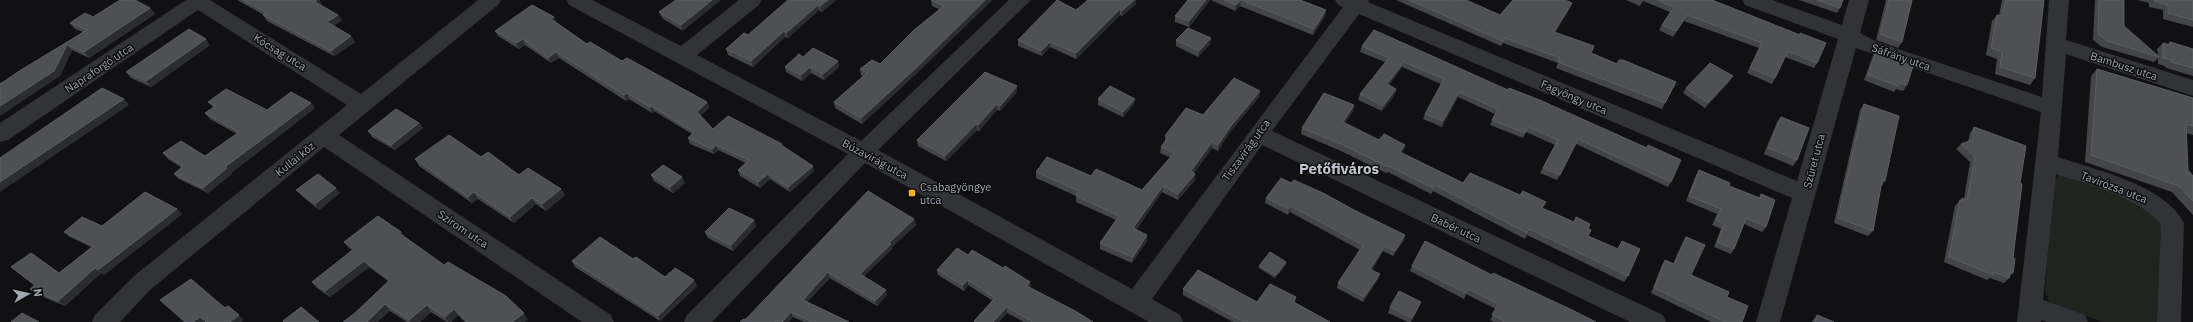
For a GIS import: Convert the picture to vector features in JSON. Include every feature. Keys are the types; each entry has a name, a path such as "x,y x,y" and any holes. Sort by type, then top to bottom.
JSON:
{"street":[{"name":"Kócsag utca","path":"197,0 363,105"},
{"name":"Napraforgó utca","path":"0,134 197,0"},
{"name":"Kullai köz","path":"104,322 142,283 363,105 490,0"},
{"name":"Búzavirág utca","path":"576,0 681,57 863,152 1171,322"},
{"path":"681,57 752,0"},
{"path":"696,322 863,152 1021,0"},
{"name":"Sáfrány utca","path":"1752,0 1848,35 1870,47 2052,108"},
{"name":"Szüret utca","path":"1768,322 1859,0"},
{"path":"2059,0 2052,108 2045,161 2030,314 2076,322"},
{"name":"Tiszavirág utca","path":"1136,302 1353,2"},
{"name":"Fagyöngy utca","path":"1353,2 1804,194"},
{"name":"Bambusz utca","path":"2056,44 2193,88"},
{"name":"Babér utca","path":"1258,134 1654,322"},
{"name":"Szirom utca","path":"324,136 602,322"},
{"name":"Tavirózsa utca","path":"2045,161 2152,201 2171,218 2173,223 2169,322"}],"shaded area":[{"path":"2060,172 2144,202 2162,218 2159,322 2103,322 2050,304 2045,291 2053,184"}],"building":[{"path":"120,0 135,0 150,8 84,52 67,45 54,71 0,106 0,84 87,30 70,23 85,13 93,17"},
{"path":"243,0 317,0 315,2 338,15 327,22 351,36 331,51 263,15 267,13"},
{"path":"676,0 712,0 681,25 659,12"},
{"path":"788,0 828,0 820,6 818,5 786,33 784,31 751,61 726,49 744,33 748,35"},
{"path":"931,0 985,0 916,68 861,118 834,102 867,73 860,69 872,60 880,64 914,30 944,6"},
{"path":"1057,0 1076,10 1088,0 1134,0 1122,11 1120,9 1076,53 1050,42 1041,51 1018,40"},
{"path":"1188,0 1206,0 1189,21 1175,16"},
{"path":"1224,0 1241,0 1236,5"},
{"path":"1241,0 1300,0 1326,10 1314,29"},
{"path":"1409,0 1466,0 1500,15 1513,0 1565,0 1572,3 1554,32 1594,46 1591,53 1617,64 1619,60 1623,60 1676,82 1665,103 1558,62 1560,58 1505,38 1503,41"},
{"path":"1657,0 1712,0 1800,35 1800,33 1826,43 1817,63 1788,51 1775,78 1750,68 1762,43 1687,15 1676,31 1662,25 1674,7"},
{"path":"1817,0 1843,0 1840,8"},
{"path":"1889,0 1912,0 1902,42 1880,34"},
{"path":"2006,0 2044,0 2035,78 2000,67 2002,52 1991,48 1997,15 2002,16"},
{"path":"2099,0 2124,0 2124,26 2159,57 2107,41 2098,34"},
{"path":"2154,0 2193,0 2193,20 2168,13 2168,5"},
{"path":"532,5 554,17 551,19 587,44 590,42 622,61 627,58 707,102 697,112 713,129 728,116 782,144 781,145 813,166 788,187 768,174 758,182 738,170 749,160 716,145 712,149 688,138 694,132 652,106 650,107 627,93 624,95 556,52 548,58 523,39 516,43 495,31"},
{"path":"1188,28 1211,38 1199,51 1176,40"},
{"path":"189,29 206,39 146,81 126,72"},
{"path":"1374,30 1508,90 1509,88 1542,101 1647,148 1648,145 1681,160 1671,182 1578,139 1560,175 1543,168 1558,140 1528,127 1525,133 1492,120 1498,109 1459,92 1443,121 1425,114 1444,79 1404,62 1387,84 1396,89 1383,106 1360,94 1389,58 1362,46"},
{"path":"2170,42 2193,49 2193,68 2171,62 2171,60 2163,58 2163,43 2170,45"},
{"path":"813,48 838,61 823,74 810,67 801,75 785,67 799,54 803,57"},
{"path":"1877,50 1899,57 1898,61 1913,66 1907,85 1900,83 1898,86 1868,75"},
{"path":"1710,63 1733,76 1708,103 1686,88"},
{"path":"2097,69 2193,98 2193,126 2186,124 2188,170 2193,176 2193,201 2179,186 2091,155"},
{"path":"985,72 1017,86 1000,106 997,104 978,125 976,124 945,156 917,140"},
{"path":"1234,78 1260,91 1230,127 1218,145 1212,142 1191,171 1195,174 1178,194 1163,186 1133,228 1147,235 1133,257 1100,243 1119,216 1076,196 1079,191 1036,172 1047,157 1091,176 1096,169 1142,190 1174,153 1161,147 1168,137 1165,136 1186,108 1203,115"},
{"path":"1110,86 1135,99 1123,112 1098,99"},
{"path":"102,88 124,99 0,182 0,158"},
{"path":"226,89 267,110 291,92 311,103 225,167 227,168 203,188 174,174 183,166 163,153 181,141 205,156 239,132 205,113 216,106 208,102"},
{"path":"1324,93 1354,105 1343,122 1379,140 1384,134 1405,145 1400,152 1463,183 1470,173 1520,195 1523,191 1546,202 1542,208 1574,222 1576,217 1590,224 1588,229 1591,230 1588,236 1618,249 1622,241 1640,249 1628,276 1529,229 1527,233 1435,185 1433,188 1389,166 1388,167 1343,145 1302,128"},
{"path":"1864,104 1899,116 1885,181 1882,180 1873,231 1838,218"},
{"path":"396,109 419,123 391,145 368,131"},
{"path":"1781,117 1809,128 1797,160 1768,148"},
{"path":"1974,127 2026,146 2020,183 2022,184 2013,258 2015,259 2013,273 2010,272 2009,278 1993,272 1993,275 1949,257 1960,200 1962,201 1962,198 1967,200 1975,157 1961,144 1972,140"},
{"path":"449,135 481,157 488,152 519,175 528,168 561,189 542,204 532,198 510,217 474,192 468,197 415,159"},
{"path":"663,165 682,177 670,187 651,175"},
{"path":"1699,170 1730,183 1729,186 1760,198 1761,194 1775,200 1766,227 1746,218 1734,249 1717,242 1724,224 1716,220 1721,209 1689,196"},
{"path":"318,174 336,188 315,204 296,190"},
{"path":"1281,178 1291,183 1294,180 1325,194 1405,235 1395,251 1385,246 1370,269 1380,274 1364,297 1338,283 1363,245 1291,206 1289,209 1266,198"},
{"path":"868,191 914,219 860,274 886,290 875,301 828,272 803,300 849,322 812,322 791,312 782,322 777,320 775,322 740,322 743,319 745,320"},
{"path":"145,192 177,209 98,270 95,268 58,301 30,289 35,285 11,267 31,253 59,273 94,246 64,232 82,217 102,226"},
{"path":"729,208 754,220 731,245 705,232"},
{"path":"378,216 444,265 448,262 506,296 524,313 512,322 467,322 454,309 445,317 427,305 409,320 385,304 367,322 343,322 355,313 390,280 364,261 325,291 312,282 354,249 344,242"},
{"path":"600,237 633,259 636,257 665,277 675,268 694,280 658,316 572,261"},
{"path":"1686,237 1705,245 1691,275 1729,292 1727,297 1748,306 1742,322 1725,322 1654,288 1665,260 1674,264"},
{"path":"1425,241 1492,275 1493,273 1596,322 1503,322 1503,320 1492,315 1498,304 1469,289 1466,293 1412,266"},
{"path":"957,248 968,255 972,250 1003,268 1005,266 1030,282 1027,286 1093,322 1033,322 1007,307 993,322 975,322 974,321 995,298 968,280 963,285 937,270"},
{"path":"1270,252 1286,262 1276,275 1259,266"},
{"path":"1198,270 1257,302 1270,284 1296,297 1293,302 1330,322 1244,322 1183,289"},
{"path":"191,279 225,308 228,306 239,315 230,322 206,322 200,317 193,322 185,322 160,300"},
{"path":"1399,291 1421,302 1412,318 1390,307"},
{"path":"301,307 319,322 283,321"},
{"path":"22,313 39,322 11,322"},
{"path":"1817,315 1834,322 1815,322"}],"place":[{"name":"Csabagyöngye utca","path":"912,193"}],"district":[{"name":"Petőfiváros","path":"1339,168"}]}
